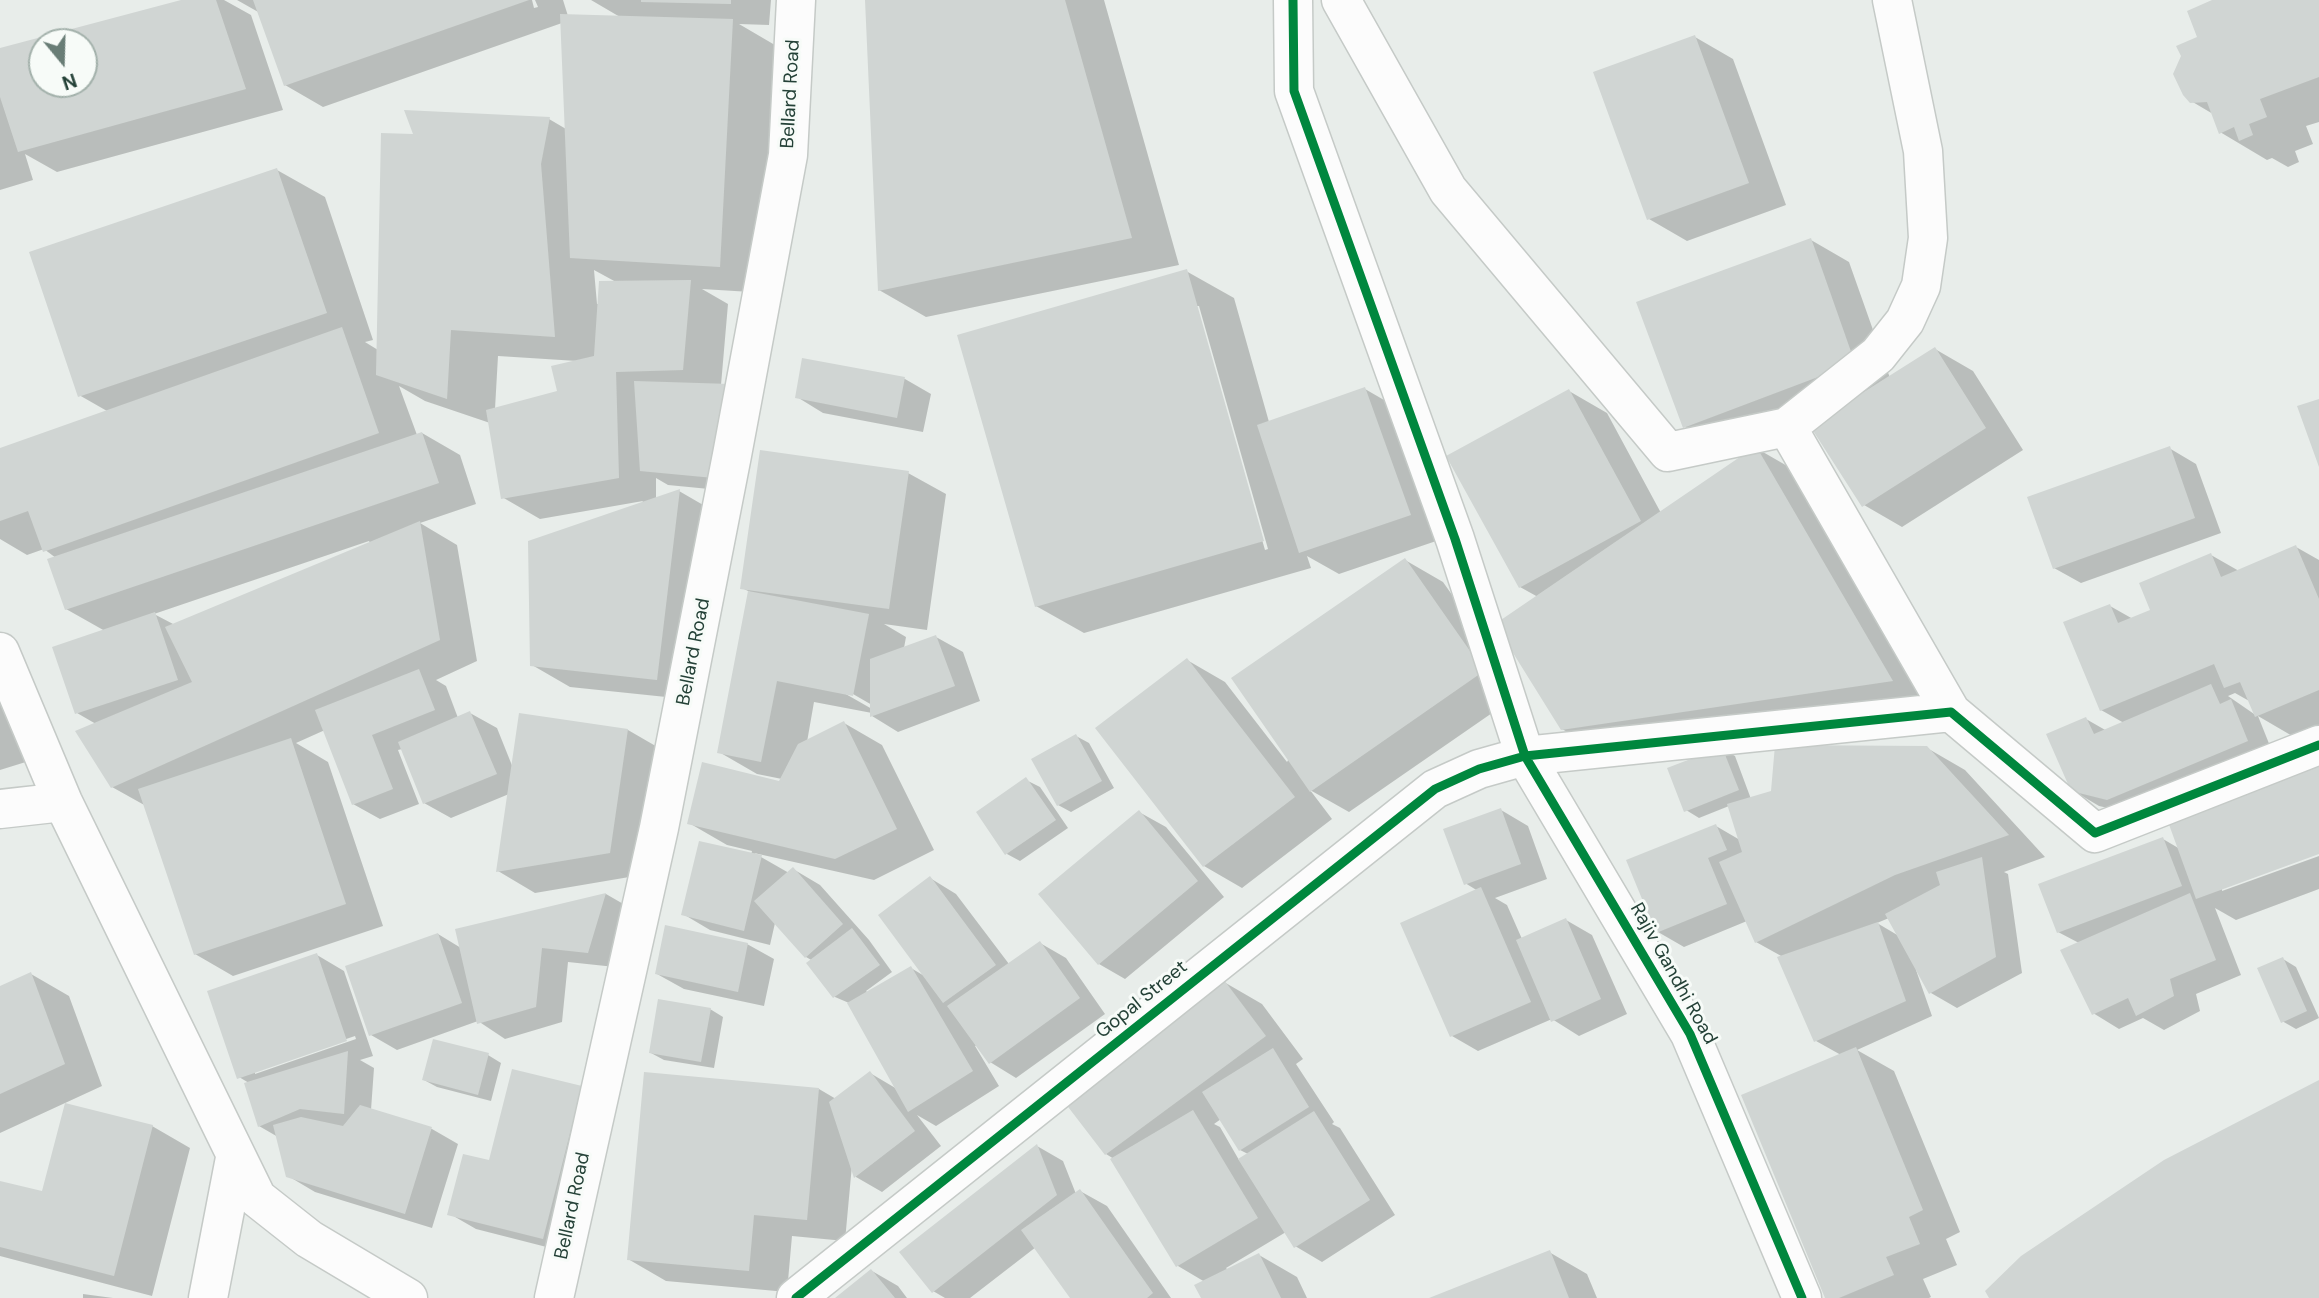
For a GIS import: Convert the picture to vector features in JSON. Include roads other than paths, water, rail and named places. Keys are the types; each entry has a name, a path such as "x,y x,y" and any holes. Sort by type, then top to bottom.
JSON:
{"street":[{"name":"Bellard Road","path":"554,1298 659,828 788,155 796,0"},
{"name":"Rajiv Gandhi Road","path":"1293,0 1294,91 1455,539 1525,755 1690,1034 1802,1298"},
{"path":"1341,0 1448,190 1668,452 1787,427 1878,355 1905,321 1921,286 1928,239 1923,151 1892,0"},
{"path":"1787,427 1951,712 2095,833 2319,745"},
{"path":"0,652 63,802 257,1198 309,1239 408,1298"},
{"name":"Gopal Street","path":"796,1298 1435,789 1479,769 1525,755 1951,712"},
{"path":"0,809 63,802"},
{"path":"208,1298 236,1158"}]}
